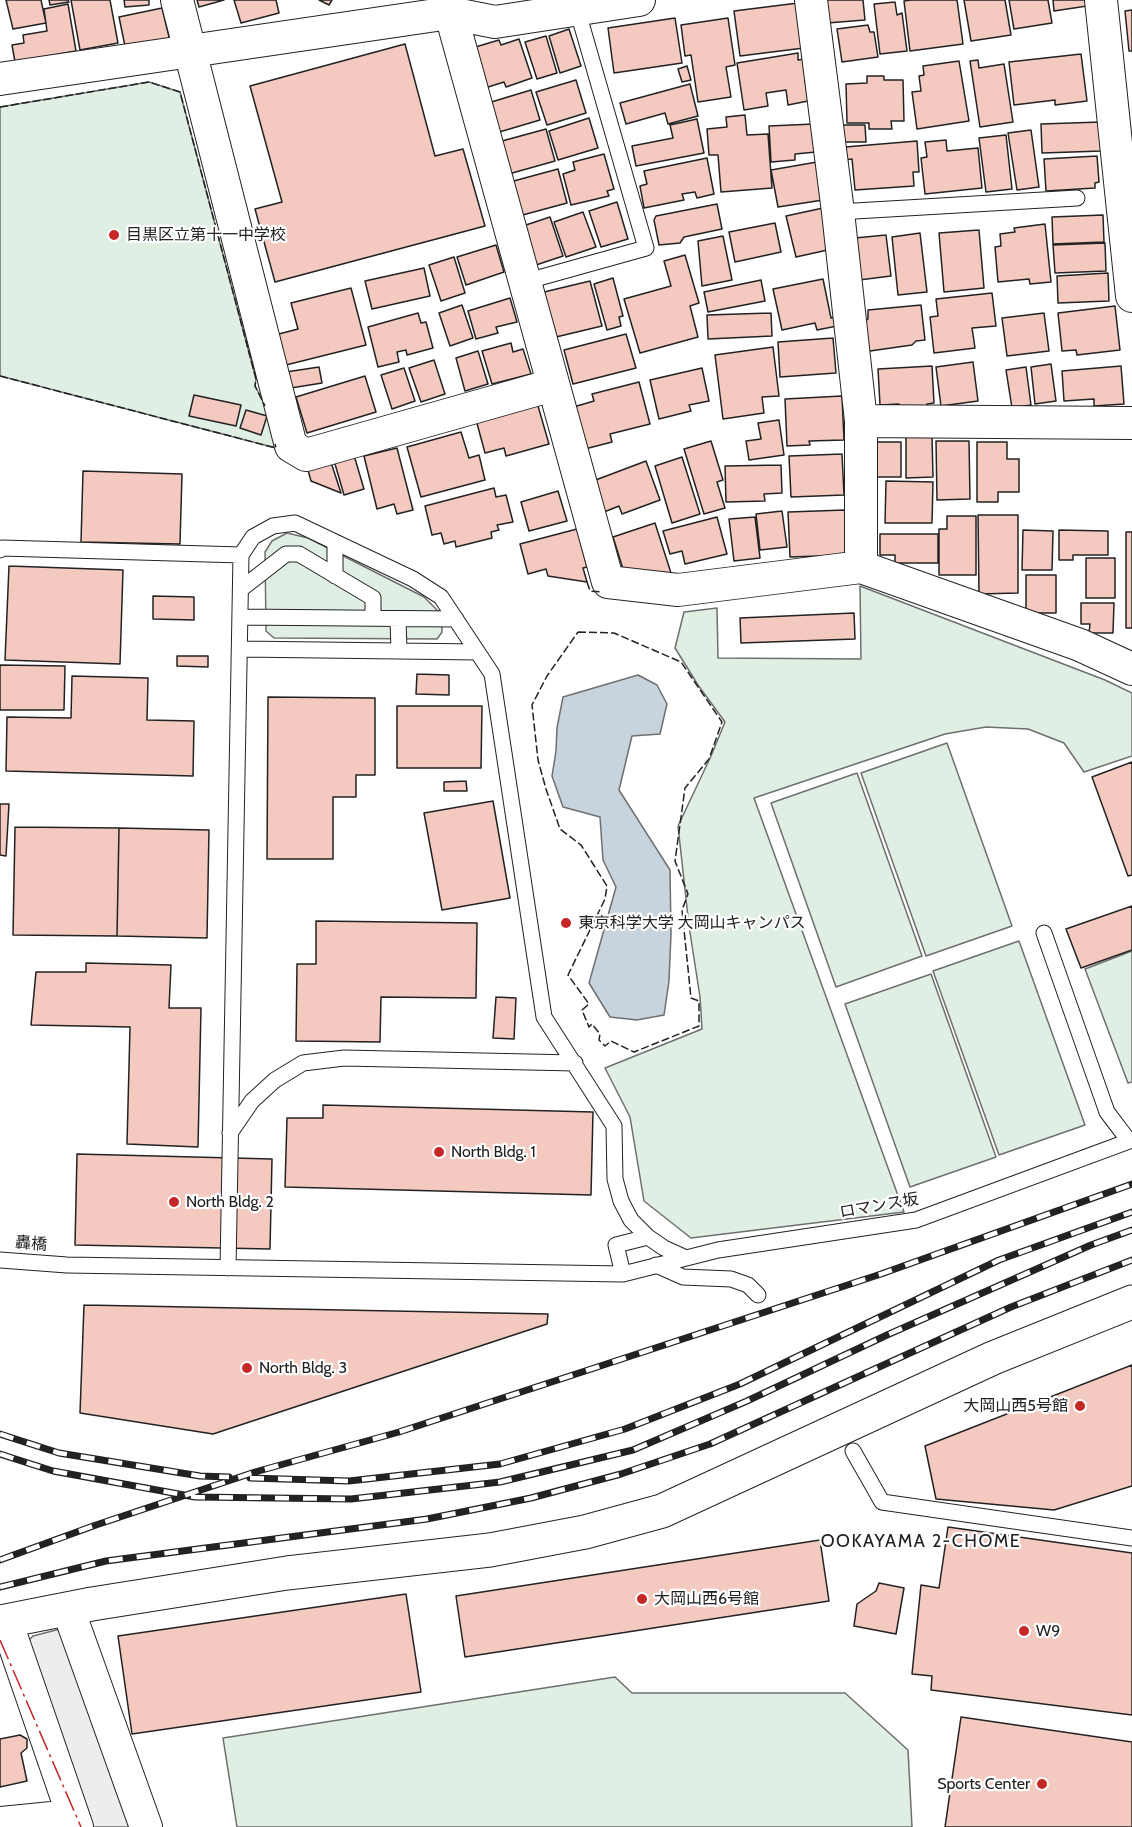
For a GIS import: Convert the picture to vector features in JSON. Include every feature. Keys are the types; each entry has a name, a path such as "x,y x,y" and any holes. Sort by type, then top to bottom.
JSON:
{"street":[{"path":"177,0 291,447 306,455 553,385"},
{"path":"0,79 191,53 449,7 495,22 639,0"},
{"path":"812,0 861,421 861,567"},
{"path":"1101,0 1132,296"},
{"path":"449,7 608,582 678,590 861,567 1080,645 1132,669"},
{"path":"861,421 1132,423"},
{"path":"0,1823 75,1821 3,1622 68,1609 287,1574 490,1550 585,1532 662,1511 993,1358 1132,1302"},
{"path":"68,1609 146,1827"}],"lane":[{"path":"524,282 646,248 577,9"},
{"path":"838,212 1077,198"},
{"path":"228,1268 241,555 253,537 273,526 295,523 413,579 441,597 492,674 497,719 544,1017 614,1126 615,1179 621,1201 631,1220 648,1237 664,1248 684,1257"},
{"path":"335,542 335,576"},
{"path":"0,550 241,555"},
{"path":"241,589 286,554 299,554 373,598 373,618"},
{"path":"241,617 456,619"},
{"path":"398,619 399,651"},
{"path":"241,649 477,652"},
{"path":"1044,933 1107,1112 1131,1141"},
{"path":"230,1133 252,1101 274,1080 303,1063 344,1058 575,1063"},
{"name":"ロマンス坂","path":"228,1268 623,1274 718,1250 916,1220 1131,1141"},
{"path":"623,1274 616,1245 648,1237"},
{"name":"轟橋","path":"0,1260 59,1265 228,1268"},
{"path":"656,1265 683,1277 731,1280 748,1285 758,1295"},
{"path":"853,1451 882,1502 1132,1538"}],"green space":[{"name":"目黒区立第十一中学校","path":"149,82 180,92 256,379 255,386 265,405 276,448 0,376 0,107"},
{"path":"287,533 308,538 424,597 438,611 442,619 442,632 437,639 274,638 266,631 265,552 272,541"},
{"path":"860,586 1105,680 1132,693 1132,756 1084,772 1064,743 1028,729 986,727 945,734 754,798 904,1212 691,1238 644,1201 630,1117 605,1068 702,1029 678,826 725,722 675,648 684,612 717,608 718,658 861,659"},
{"path":"947,743 1012,926 926,956 861,773"},
{"path":"857,773 922,956 836,987 771,803"},
{"path":"1019,941 1085,1125 999,1155 933,971"},
{"path":"1132,951 1132,1082 1128,1083 1085,969"},
{"path":"931,974 996,1157 910,1187 845,1004"},
{"path":"615,1677 632,1693 845,1693 908,1750 912,1827 237,1827 223,1738"}],"shaded area":[{"path":"638,675 657,685 667,704 660,734 632,736 619,790 670,870 671,934 669,981 664,1015 637,1020 610,1017 589,983 616,887 603,860 600,817 563,807 552,776 563,697"},
{"path":"61,1630 136,1827 90,1827 27,1642 33,1636"}],"building":[{"path":"6,0 41,0 46,23 13,29"},
{"path":"49,0 68,0 69,2 50,5"},
{"path":"71,0 110,0 118,43 80,50"},
{"path":"124,0 149,0 149,5 125,7"},
{"path":"197,0 224,0 199,7"},
{"path":"234,0 276,0 279,13 241,23"},
{"path":"319,0 332,0 329,5"},
{"path":"825,0 863,0 865,20 827,23"},
{"path":"957,0 963,44 910,51 904,1"},
{"path":"964,0 1005,0 1011,35 971,41"},
{"path":"1009,0 1048,0 1052,23 1014,29"},
{"path":"1053,0 1087,0 1087,6 1054,11"},
{"path":"895,2 897,15 902,13 907,51 880,54 874,4"},
{"path":"798,3 804,48 740,56 734,11"},
{"path":"68,4 76,51 15,62 12,45 24,43 23,35 47,31 44,9"},
{"path":"162,8 170,41 126,51 119,17"},
{"path":"1132,10 1132,51 1129,51 1125,11"},
{"path":"675,18 682,63 614,73 608,28"},
{"path":"728,18 735,65 726,67 731,97 698,102 691,55 685,56 681,25"},
{"path":"868,25 870,32 874,32 878,57 842,62 837,29"},
{"path":"569,29 581,66 560,73 549,36"},
{"path":"546,36 557,73 537,79 525,42"},
{"path":"519,39 532,78 506,87 504,82 485,88 472,48 499,40 501,45"},
{"path":"405,44 435,156 463,149 485,226 275,282 255,209 282,202 250,86"},
{"path":"798,53 798,60 805,59 809,79 805,80 808,101 788,105 786,90 766,93 768,106 744,110 737,63"},
{"path":"1081,54 1087,101 1055,105 1055,100 1014,105 1009,62"},
{"path":"978,60 979,68 1004,64 1013,122 980,127 970,61"},
{"path":"959,61 969,121 917,129 912,92 921,91 919,76 924,75 923,66"},
{"path":"687,66 691,80 682,82 678,69"},
{"path":"867,76 884,76 884,80 903,80 904,121 891,121 892,129 869,129 869,123 847,123 846,84 867,83"},
{"path":"576,80 586,113 547,125 536,92"},
{"path":"690,84 698,116 668,124 665,113 626,124 620,103"},
{"path":"531,90 540,120 496,133 488,103"},
{"path":"745,115 747,135 768,134 772,188 721,192 718,155 709,155 707,129 727,127 726,117"},
{"path":"589,118 598,148 558,160 549,131"},
{"path":"697,119 704,153 636,166 632,146 673,138 670,125"},
{"path":"1101,122 1102,151 1042,153 1041,124"},
{"path":"814,124 816,152 795,154 795,160 771,162 769,126"},
{"path":"840,125 865,125 866,142 841,142"},
{"path":"546,129 555,161 505,175 502,141"},
{"path":"1031,130 1039,187 1017,190 1008,133"},
{"path":"1006,135 1012,189 986,192 979,138"},
{"path":"946,140 947,151 978,148 982,188 925,194 921,158 927,157 925,142"},
{"path":"917,141 919,172 913,172 914,186 855,190 852,159 845,160 845,147"},
{"path":"604,154 614,189 607,191 609,196 571,205 563,174 575,170 573,162"},
{"path":"1097,156 1099,182 1095,183 1095,188 1046,191 1044,159"},
{"path":"707,158 714,194 697,198 695,192 682,194 684,200 644,208 640,186 647,184 644,171"},
{"path":"817,162 823,200 778,207 771,170"},
{"path":"558,169 567,203 519,216 510,182"},
{"path":"617,202 628,239 601,247 589,211"},
{"path":"717,204 722,229 684,237 680,243 659,245 654,220 656,216"},
{"path":"823,208 832,249 796,257 786,216"},
{"path":"583,212 596,247 566,257 554,222"},
{"path":"1103,215 1104,242 1053,244 1052,217"},
{"path":"550,217 563,256 536,265 523,226"},
{"path":"775,223 781,252 735,262 729,232"},
{"path":"1045,224 1051,282 1030,284 1029,279 998,282 995,247 1001,246 1000,234 1015,232 1014,228"},
{"path":"979,230 984,288 944,292 939,233"},
{"path":"920,233 927,292 898,295 892,237"},
{"path":"886,235 891,276 859,280 855,238"},
{"path":"723,236 732,280 702,286 698,241"},
{"path":"1105,243 1106,271 1055,273 1053,245"},
{"path":"496,245 504,272 466,285 457,257"},
{"path":"685,255 699,303 690,306 698,337 640,353 624,299 671,286 664,261"},
{"path":"454,257 465,293 441,301 429,265"},
{"path":"424,268 430,296 372,309 365,281"},
{"path":"1108,273 1109,301 1058,303 1057,276"},
{"path":"613,278 623,316 619,317 621,326 607,330 594,284"},
{"path":"823,279 831,318 835,317 837,326 817,330 815,323 782,330 773,289"},
{"path":"761,280 765,301 708,312 704,292"},
{"path":"590,281 602,326 556,337 544,292"},
{"path":"351,288 366,345 282,366 275,335 298,329 291,303"},
{"path":"992,293 996,326 972,328 975,348 934,353 930,317 938,316 936,299"},
{"path":"510,298 517,322 496,327 498,333 476,339 468,311"},
{"path":"462,305 473,338 450,346 439,313"},
{"path":"921,305 925,340 916,341 912,345 870,351 867,349 864,322 868,319 868,310"},
{"path":"1115,306 1120,350 1077,355 1076,350 1062,351 1058,313"},
{"path":"418,313 421,323 426,322 433,348 407,355 406,350 397,352 399,362 378,367 368,327"},
{"path":"771,313 772,336 708,339 707,315"},
{"path":"1044,313 1049,351 1007,356 1002,318"},
{"path":"626,334 636,368 573,384 564,350"},
{"path":"833,338 836,373 780,377 778,342"},
{"path":"511,343 513,352 523,349 531,374 492,384 482,351"},
{"path":"773,347 779,396 762,397 764,413 723,419 715,355"},
{"path":"478,351 488,384 465,391 456,358"},
{"path":"434,360 445,394 421,402 409,368"},
{"path":"973,362 978,401 941,406 936,367"},
{"path":"1051,364 1056,401 1035,404 1031,367"},
{"path":"932,366 934,403 927,404 927,409 900,411 899,404 880,405 878,369"},
{"path":"1121,366 1124,404 1094,406 1094,399 1064,401 1062,371"},
{"path":"319,367 322,383 291,388 286,372"},
{"path":"1026,367 1031,405 1012,408 1006,370"},
{"path":"404,368 415,401 392,409 381,375"},
{"path":"702,368 709,401 689,405 691,411 659,419 650,380"},
{"path":"365,376 376,412 307,433 296,397"},
{"path":"639,382 650,424 610,434 612,442 581,450 570,408 594,401 592,394"},
{"path":"194,395 241,405 236,426 189,416"},
{"path":"842,396 844,440 809,441 810,445 787,446 785,399"},
{"path":"536,399 549,444 506,456 504,448 485,453 475,416"},
{"path":"246,410 267,416 261,435 240,428"},
{"path":"779,420 784,455 749,460 746,441 761,439 758,423"},
{"path":"461,432 469,458 479,455 485,480 421,497 407,447"},
{"path":"932,435 933,477 906,478 906,436"},
{"path":"711,441 723,480 717,482 725,508 704,514 684,449"},
{"path":"936,441 969,441 970,499 937,500"},
{"path":"873,442 901,442 901,477 873,477"},
{"path":"977,442 1007,442 1007,459 1019,459 1019,492 998,492 998,502 977,502"},
{"path":"397,448 413,510 397,514 394,504 377,509 364,456"},
{"path":"353,452 364,489 344,495 333,457"},
{"path":"842,454 844,495 791,497 789,456"},
{"path":"329,456 341,493 311,481 306,463"},
{"path":"682,457 700,514 672,523 655,466"},
{"path":"646,461 660,500 622,514 619,506 604,512 593,481"},
{"path":"781,465 782,493 764,494 765,501 726,502 725,466"},
{"path":"83,471 182,474 180,544 81,542"},
{"path":"886,481 933,482 932,523 885,523"},
{"path":"494,488 496,497 506,495 513,522 497,525 499,530 491,532 492,538 456,547 455,541 444,544 441,533 432,535 425,506"},
{"path":"558,491 567,521 529,531 521,502"},
{"path":"845,510 846,555 790,557 788,512"},
{"path":"782,511 787,547 760,550 756,514"},
{"path":"978,515 1018,515 1018,593 979,594"},
{"path":"947,516 976,516 976,575 939,575 939,529 947,529"},
{"path":"717,517 727,554 685,564 682,551 670,554 663,531"},
{"path":"755,517 760,558 734,561 729,519"},
{"path":"655,523 671,573 623,569 613,537"},
{"path":"577,529 587,567 583,568 587,582 548,576 546,569 528,574 520,544"},
{"path":"1023,530 1053,531 1052,570 1022,570"},
{"path":"1059,530 1108,531 1108,555 1073,555 1073,560 1059,560"},
{"path":"1126,532 1132,532 1132,628 1126,628"},
{"path":"880,534 938,534 938,563 895,563 895,555 880,555"},
{"path":"1086,558 1115,558 1115,598 1086,598"},
{"path":"9,566 123,570 120,664 5,660"},
{"path":"1026,575 1056,575 1056,613 1026,613"},
{"path":"153,596 194,597 194,620 153,619"},
{"path":"1081,603 1114,603 1113,633 1089,633 1090,624 1081,624"},
{"path":"854,613 855,639 741,643 740,618"},
{"path":"177,656 208,656 208,667 177,666"},
{"path":"0,665 65,666 64,710 0,710"},
{"path":"417,674 449,675 449,695 416,694"},
{"path":"72,676 148,678 147,720 194,721 193,776 6,771 7,717 71,718"},
{"path":"268,697 375,698 375,775 356,775 356,797 333,797 333,859 267,859"},
{"path":"397,706 482,706 481,768 397,768"},
{"path":"1132,762 1132,875 1128,876 1092,777"},
{"path":"466,781 467,791 444,791 444,782"},
{"path":"493,801 510,898 442,910 424,813"},
{"path":"0,804 9,804 6,856 0,855"},
{"path":"15,827 119,828 117,936 13,935"},
{"path":"119,828 209,830 207,938 117,936"},
{"path":"1132,906 1132,950 1081,968 1066,929"},
{"path":"316,921 477,923 476,998 381,997 380,1042 296,1041 297,964 316,964"},
{"path":"86,963 171,965 169,1008 201,1008 198,1147 127,1144 130,1027 31,1025 36,972 86,972"},
{"path":"496,997 516,998 514,1039 493,1038"},
{"name":"North Bldg. 1","path":"323,1105 593,1112 591,1195 285,1187 287,1118 323,1118"},
{"name":"North Bldg. 2","path":"77,1154 272,1159 270,1249 75,1245"},
{"name":"North Bldg. 3","path":"84,1305 548,1314 547,1324 213,1434 80,1413"},
{"name":"大岡山西5号館","path":"1132,1365 1132,1486 1054,1510 936,1499 925,1446"},
{"name":"W9","path":"948,1527 1132,1553 1132,1715 931,1690 932,1676 912,1674 921,1585 939,1588"},
{"name":"大岡山西6号館","path":"820,1540 829,1601 465,1657 456,1596"},
{"path":"879,1583 904,1588 896,1634 854,1626 857,1604 876,1591"},
{"path":"406,1594 421,1692 132,1734 118,1636"},
{"name":"Sports Center","path":"961,1717 1132,1742 1132,1827 945,1827"},
{"path":"20,1735 27,1739 27,1748 21,1753 27,1781 0,1787 0,1739"}],"railway":[{"path":"0,1560 255,1472 399,1432 881,1274 1132,1184"},
{"path":"250,1478 349,1481 500,1464 625,1429 740,1384 999,1260 1132,1212"},
{"path":"0,1454 53,1471 195,1497 351,1499 500,1482 633,1450 747,1401 887,1335 1091,1245 1132,1230"},
{"path":"0,1587 106,1561 427,1519 531,1498 621,1474 710,1444 1011,1307 1132,1260"},
{"path":"0,1434 59,1453 200,1476 229,1477"}],"fence":[{"path":"0,107 149,82 180,92 256,379 255,386 265,406"},
{"path":"0,376 276,448 275,444"},
{"path":"587,582 590,591 601,592"},
{"path":"578,632 614,633 681,662 722,722 709,759 685,788 675,861 688,894 682,910 691,998 699,1001 699,1026 634,1052 611,1041 605,1046 599,1040 600,1034 592,1024 589,1027 582,1010 589,1004 568,975 605,899 607,886 581,845 560,829 538,760 532,705 547,676 578,632"}],"power":[{"path":"0,1640 81,1827"}],"place":[{"name":"目黒区立第十一中学校","path":"114,235"},
{"name":"東京科学大学 大岡山キャンパス","path":"566,923"},
{"name":"North Bldg. 1","path":"439,1152"},
{"name":"North Bldg. 2","path":"174,1202"},
{"name":"North Bldg. 3","path":"247,1368"},
{"name":"大岡山西5号館","path":"1080,1406"},
{"name":"大岡山西6号館","path":"642,1599"},
{"name":"W9","path":"1024,1631"},
{"name":"Sports Center","path":"1042,1784"}],"district":[{"name":"OOKAYAMA 2-CHOME","path":"921,1542"}]}
